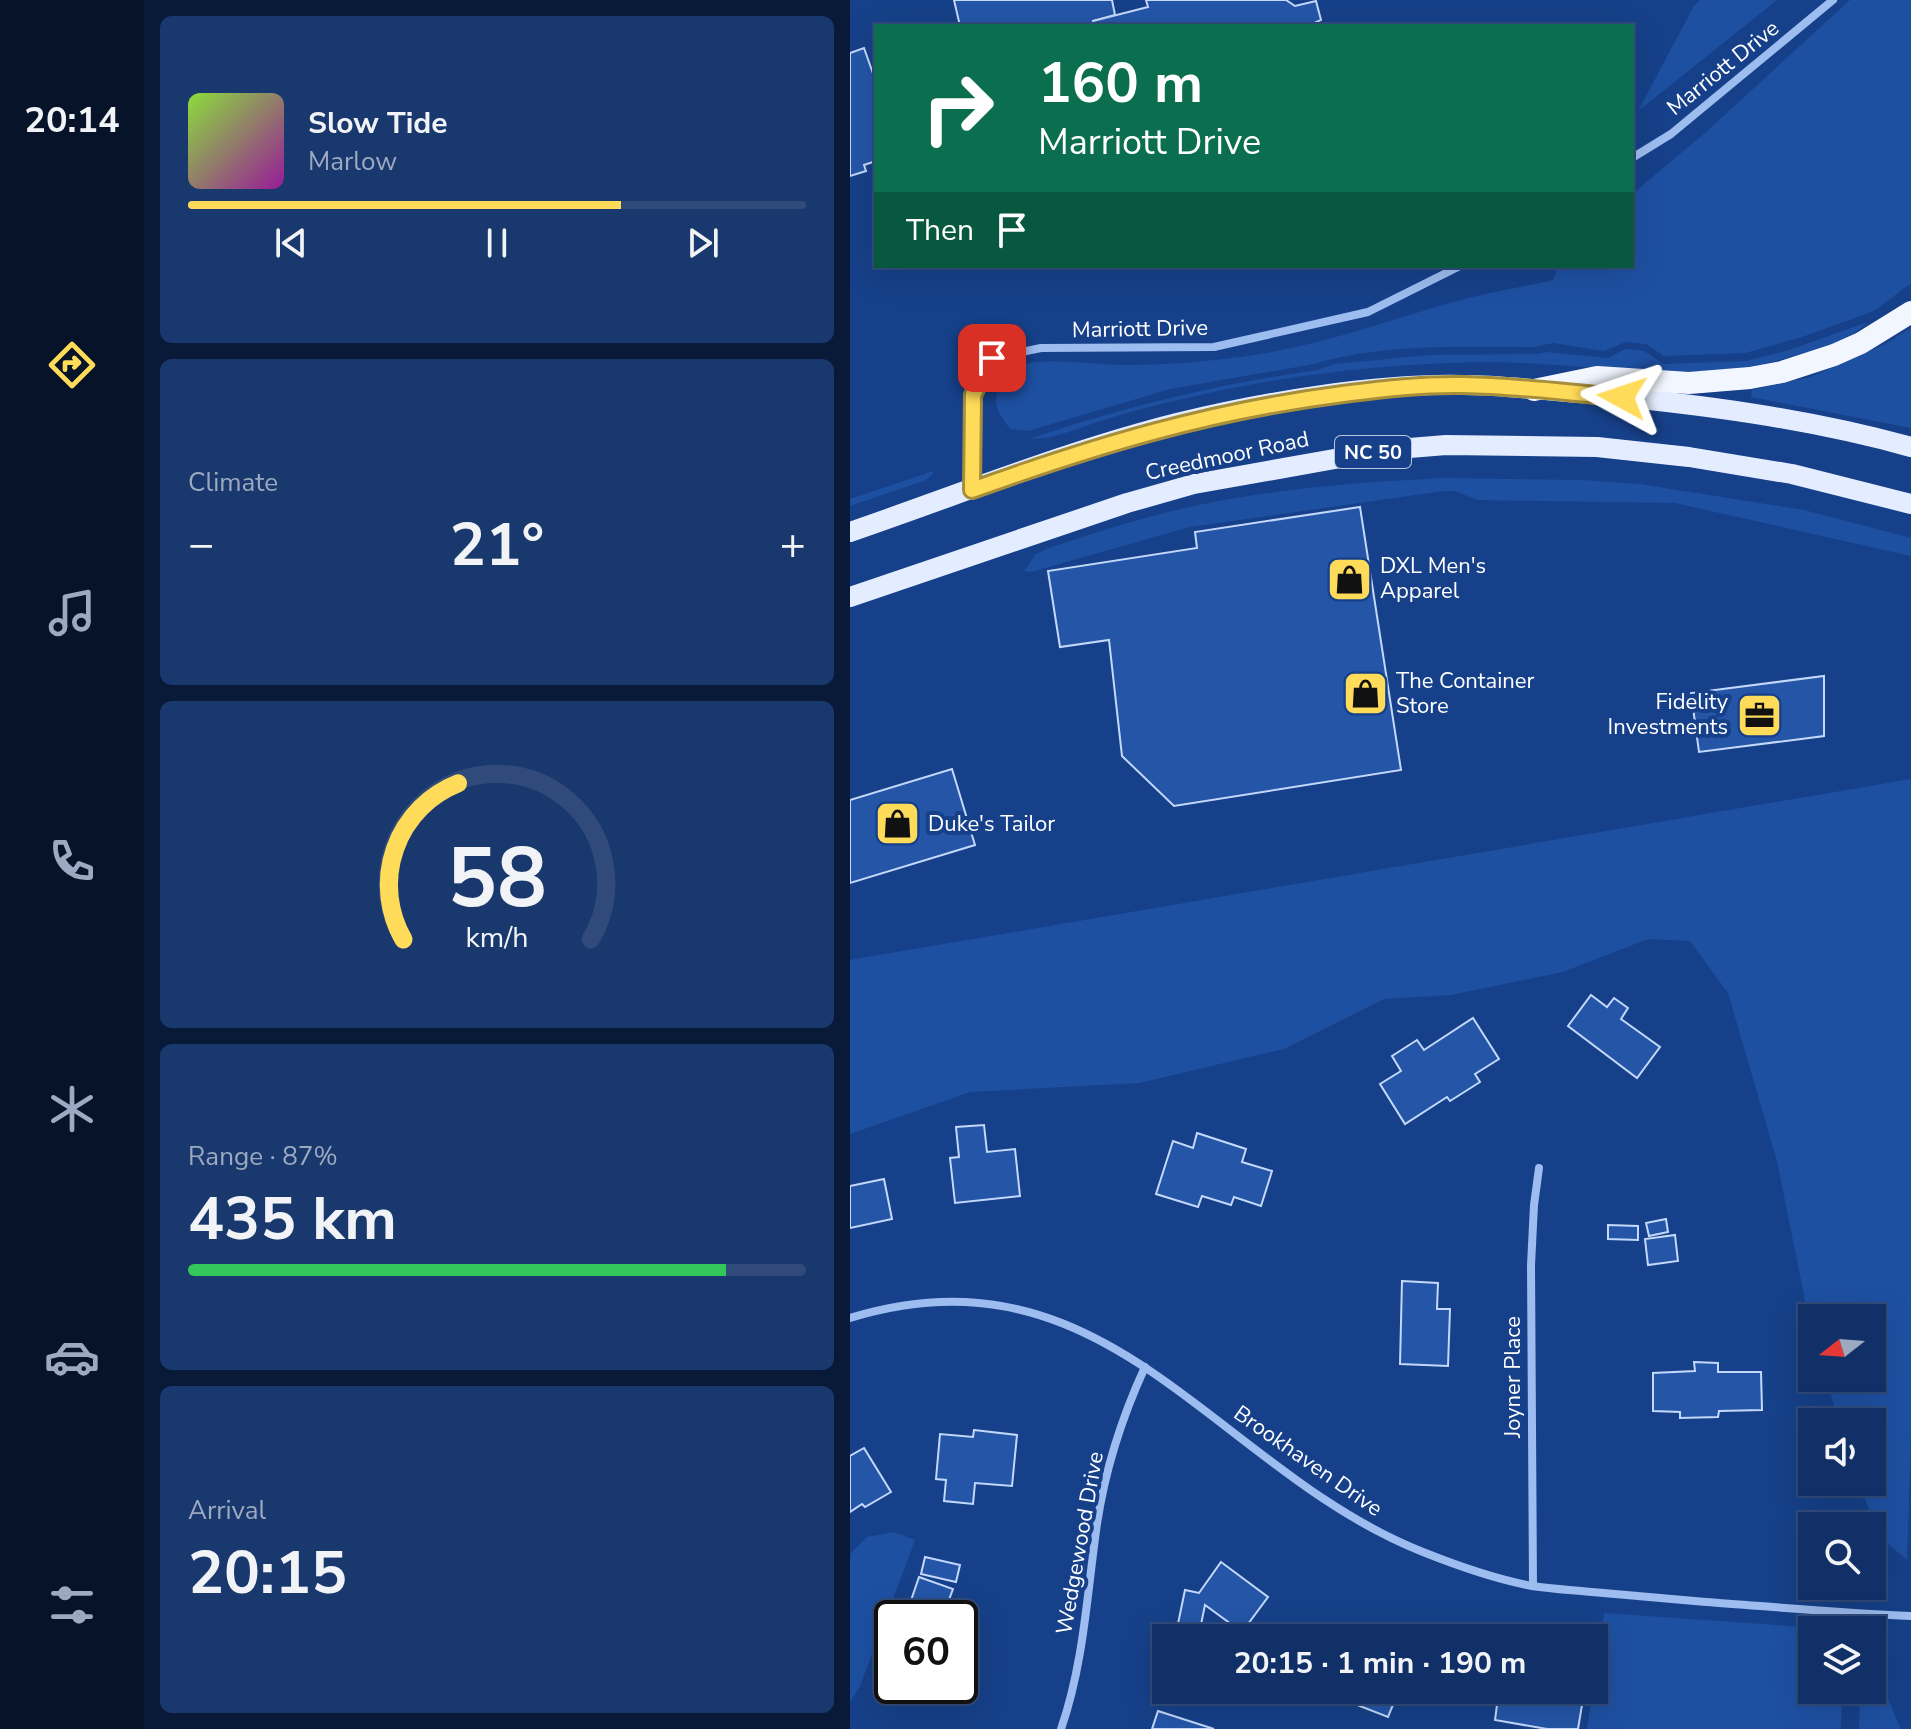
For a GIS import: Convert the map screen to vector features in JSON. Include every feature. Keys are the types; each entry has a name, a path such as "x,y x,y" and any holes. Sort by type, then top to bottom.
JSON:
{"highway":[{"path":"1534,390 1597,377 1689,383 1782,372 1861,343 1911,312"}],"main road":[{"name":"Creedmoor Road","path":"850,532 1071,454 1176,424 1279,402 1389,388 1462,385 1710,407 1838,429 1911,447"},
{"name":"Creedmoor Road","path":"850,597 1127,503 1194,484 1385,450 1446,445 1597,447 1689,457 1792,474 1911,504"}],"street":[{"name":"Marriott Drive","path":"1634,157 1671,134 1833,0"},
{"name":"Marriott Drive","path":"972,490 973,395 992,358 1041,348 1214,347 1368,312 1456,268"},
{"name":"Joyner Place","path":"1533,1586 1531,1265 1539,1168"},
{"name":"Brookhaven Drive","path":"850,1318 907,1305 946,1301 1014,1308 1045,1316 1093,1335 1145,1367 1339,1510 1420,1551 1493,1576 1533,1586 1911,1616"},
{"name":"Wedgewood Drive","path":"1061,1729 1078,1664 1104,1490 1126,1410 1145,1367"}],"shaded area":[{"path":"1700,0 1777,0 1638,111 1694,6"},
{"path":"1850,0 1911,0 1911,283 1874,311 1802,337 1745,353 1664,356 1646,344 1625,342 1604,351 1553,343 1534,347 1395,349 1170,389 1028,431 1010,429 997,406 996,397 1003,380 1022,365 1058,361 1154,364 1267,353 1344,335 1459,300 1553,280 1557,268 1634,268 1634,192 1705,133"},
{"path":"1868,322 1829,345 1741,368 1670,372 1483,362 1369,368 1220,391 1142,409 1057,435 1030,439 1172,398 1335,364 1429,355 1546,352 1608,358 1625,349 1644,351 1664,364 1746,361 1786,351"},
{"path":"1911,328 1911,428 1751,397 1752,390 1811,377 1885,344"},
{"path":"933,471 926,480 850,506 850,499"},
{"path":"1442,478 1640,484 1804,510 1911,538 1911,556 1675,503 1478,500 1455,491 1444,491 1190,527 1031,572 1024,571 1036,554 1049,548 1185,508 1294,490"},
{"path":"1911,779 1911,1435 1907,1560 1886,1542 1886,1512 1870,1512 1864,1496 1886,1496 1886,1408 1835,1408 1830,1392 1886,1392 1886,1304 1806,1304 1777,1161 1728,993 1690,941 1648,939 1563,972 1451,995 1384,999 1284,1049 1139,1083 970,1092 850,1134 850,960"},
{"path":"894,1532 915,1540 892,1600 874,1600 874,1649 860,1686 850,1702 850,1554 867,1537"},
{"path":"1604,1613 1798,1627 1798,1704 1842,1704 1841,1729 1587,1729 1591,1704 1608,1704 1608,1624 1602,1624"},
{"path":"1886,1694 1901,1729 1859,1729 1860,1704 1886,1704"}],"building":[{"path":"954,0 1112,0 1115,15 1093,21 1094,24 960,24"},
{"path":"1146,0 1286,0 1295,6 1316,1 1321,20 1316,24 1094,24 1093,21 1148,7"},
{"path":"864,48 874,76 874,162 864,165 866,171 850,176 850,53"},
{"path":"1360,507 1401,770 1174,806 1122,756 1109,640 1060,647 1048,571 1197,548 1195,532"},
{"name":"Fidelity Investments","path":"1824,676 1824,736 1699,752 1691,693"},
{"path":"952,769 975,845 850,883 850,800"},
{"path":"1591,995 1607,1007 1614,998 1628,1008 1621,1019 1660,1047 1637,1078 1568,1026"},
{"path":"1473,1018 1499,1059 1475,1074 1480,1082 1450,1101 1447,1097 1405,1124 1380,1084 1401,1071 1392,1056 1417,1040 1424,1050"},
{"path":"984,1125 987,1152 1015,1149 1020,1196 955,1203 950,1158 959,1157 956,1127"},
{"path":"1197,1133 1246,1149 1242,1162 1272,1171 1261,1206 1234,1197 1231,1205 1202,1196 1198,1207 1156,1194 1173,1141 1193,1148"},
{"path":"884,1179 892,1219 850,1228 850,1186"},
{"path":"1666,1219 1668,1232 1649,1236 1646,1223"},
{"path":"1608,1225 1638,1226 1638,1240 1608,1239"},
{"path":"1675,1235 1678,1261 1648,1265 1645,1239"},
{"path":"1402,1281 1438,1283 1437,1309 1450,1309 1448,1366 1400,1364"},
{"path":"1694,1362 1718,1363 1718,1372 1761,1372 1762,1410 1719,1411 1718,1417 1680,1418 1680,1412 1653,1411 1653,1373 1695,1371"},
{"path":"974,1430 1017,1435 1012,1486 975,1483 973,1504 944,1501 946,1480 936,1479 940,1434 973,1437"},
{"path":"864,1448 891,1492 850,1512 850,1456"},
{"path":"925,1557 960,1565 956,1582 921,1574"},
{"path":"1221,1562 1268,1597 1248,1624 1231,1624 1205,1605 1201,1624 1178,1624 1185,1590 1199,1593"},
{"path":"919,1577 953,1589 949,1600 911,1600"},
{"path":"1355,1704 1393,1704 1388,1717"},
{"path":"1497,1704 1582,1704 1578,1729 1547,1729 1495,1720"},
{"path":"1158,1711 1214,1729 1152,1729"}],"place":[{"name":"DXL Men's Apparel","path":"1349,579"},
{"name":"The Container Store","path":"1365,694"},
{"name":"Fidelity Investments","path":"1759,715"},
{"name":"Duke's Tailor","path":"897,824"}],"route":[{"path":"992,358 973,395 972,490 1071,454 1176,424 1279,402 1389,388 1462,385 1622,397"}]}
